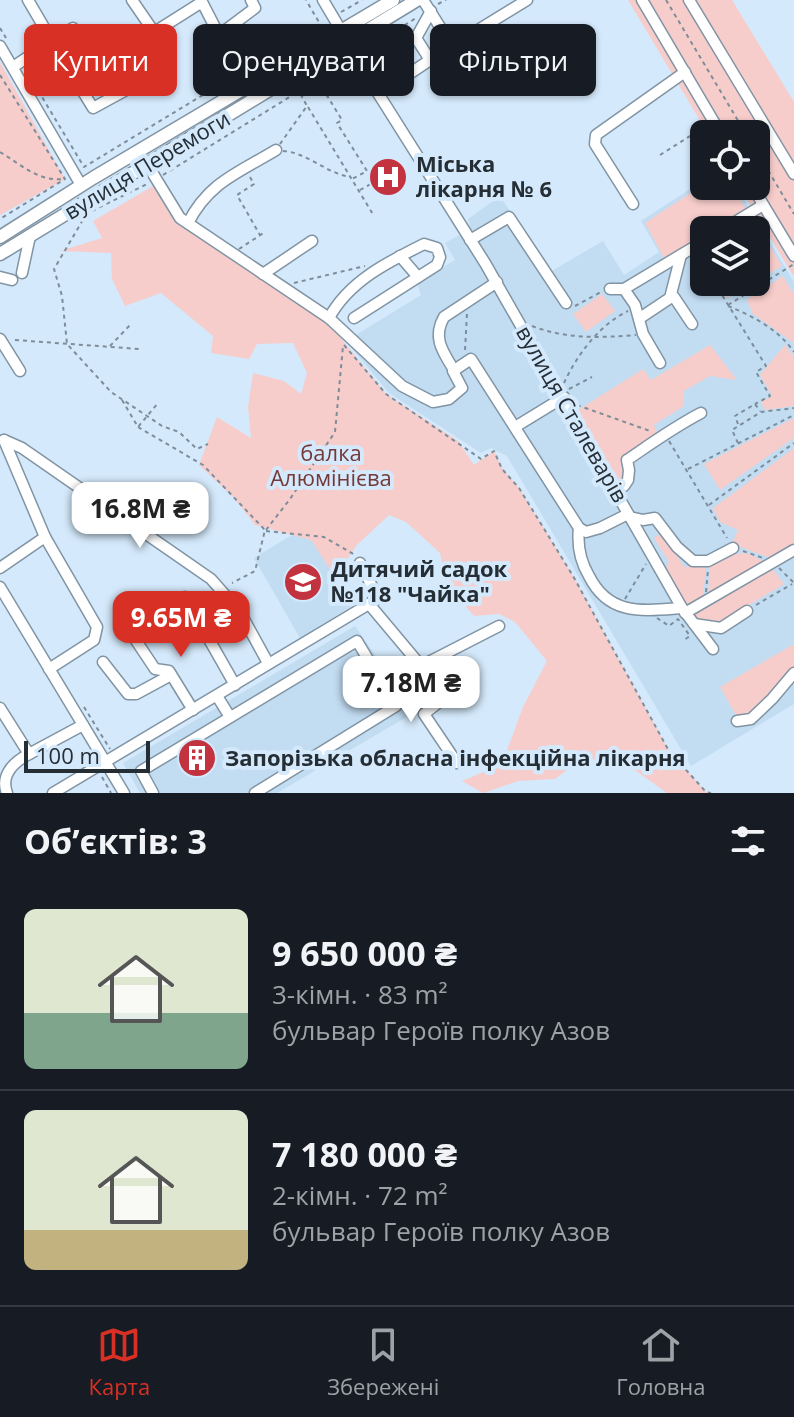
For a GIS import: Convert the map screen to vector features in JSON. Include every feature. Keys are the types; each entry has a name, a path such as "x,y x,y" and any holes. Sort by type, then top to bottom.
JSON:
{"main road":[{"name":"вулиця Перемоги","path":"362,24 393,0"},
{"name":"вулиця Перемоги","path":"371,24 417,0"},
{"name":"вулиця Перемоги","path":"0,237 81,185 240,96"},
{"name":"вулиця Перемоги","path":"0,254 253,96"},
{"path":"81,185 89,198"}],"street":[{"path":"28,0 42,24"},
{"path":"132,0 148,24"},
{"path":"167,24 202,2 219,35 255,8 251,0"},
{"name":"вулиця Сталеварів","path":"323,0 336,24"},
{"path":"428,7 452,46 527,0"},
{"path":"642,0 713,120"},
{"path":"689,0 794,174"},
{"path":"414,71 430,60 416,38 428,7"},
{"path":"3,43 81,185"},
{"path":"17,64 24,59"},
{"path":"633,204 595,144 596,135 685,72"},
{"path":"86,96 93,108 115,96"},
{"name":"вулиця Сталеварів","path":"380,96 566,394 629,516 643,520 655,518 677,547 693,561 708,561"},
{"path":"188,223 200,201 212,188 276,150"},
{"path":"147,164 180,218 329,318 402,386 433,402 449,399 462,388 438,342 440,324 444,317 497,282"},
{"path":"760,200 794,256"},
{"path":"745,216 763,205"},
{"path":"468,236 509,217 566,303"},
{"path":"0,277 17,276 30,236"},
{"path":"263,274 312,241"},
{"path":"329,318 343,295 381,267 424,244 436,246 440,254 439,263 354,318"},
{"path":"610,289 624,289 690,250"},
{"path":"670,298 681,255"},
{"path":"400,256 418,277"},
{"path":"624,289 638,313 643,334 660,363"},
{"path":"638,313 674,297 692,324"},
{"path":"0,339 20,371"},
{"path":"454,370 471,359 579,528 586,532 629,516 683,610 713,649"},
{"path":"515,427 566,394"},
{"path":"613,486 624,486 628,480 627,460 662,438 667,431 701,413"},
{"path":"1,439 45,537 97,627 94,640 49,669"},
{"path":"1,439 38,459 200,571 222,590 240,612 268,663"},
{"path":"579,528 580,560 600,595 620,607 683,610 705,601 794,550"},
{"path":"0,568 45,537"},
{"path":"708,561 733,548"},
{"path":"53,793 102,767 378,598 360,563"},
{"path":"222,590 232,583"},
{"path":"0,587 83,725 102,767 124,793"},
{"path":"185,597 235,685"},
{"path":"369,604 421,666 443,699 424,714 457,763"},
{"path":"693,623 721,628 747,611"},
{"path":"421,666 499,626"},
{"path":"133,636 155,669 167,669 193,710"},
{"path":"153,793 141,771 357,641 396,706 255,793"},
{"path":"103,662 128,694 136,694 171,675"},
{"path":"737,721 751,719 794,673"},
{"path":"217,696 230,717"},
{"path":"0,708 29,754"},
{"path":"7,793 4,787 7,773 16,761 83,725"}],"path":[{"path":"17,64 84,167 320,24 306,0"},
{"path":"337,14 362,0"},
{"path":"403,24 428,7 446,0"},
{"path":"666,0 738,120"},
{"path":"0,28 3,43"},
{"path":"0,75 65,179"},
{"path":"75,219 156,179 293,96"},
{"path":"302,96 374,216"},
{"path":"276,150 292,150 334,174 351,178 367,171 337,123 342,120 327,96"},
{"path":"276,150 307,106"},
{"path":"660,155 690,136"},
{"path":"0,152 40,177 65,179"},
{"path":"245,168 254,184 237,195 260,235"},
{"path":"770,174 794,214"},
{"path":"0,219 65,179"},
{"path":"359,190 374,182"},
{"path":"87,212 54,269 62,296 67,344 111,392 162,426 179,432 197,449 208,444"},
{"path":"238,249 265,232"},
{"path":"727,305 794,264"},
{"path":"289,284 350,269 381,267"},
{"path":"566,303 570,309 610,289"},
{"path":"722,296 766,366 756,372 770,396 735,416 739,426"},
{"path":"465,362 464,333 470,300"},
{"path":"727,305 751,316 786,341 794,352"},
{"path":"564,384 576,361 616,316 638,313"},
{"path":"109,347 132,323"},
{"path":"527,325 545,333 595,337 643,334"},
{"path":"15,340 139,349"},
{"path":"232,583 255,571 265,530 335,432 343,344 386,394 481,459 494,451 502,469 519,488 573,576 669,751 706,792 711,793"},
{"path":"559,377 566,394 578,406 605,415"},
{"path":"566,394 592,377"},
{"path":"122,399 138,427 203,465 265,530 324,537 354,554 360,563"},
{"path":"138,427 158,403"},
{"path":"755,404 761,412"},
{"path":"738,443 732,430 761,412 794,408"},
{"path":"726,537 687,469 794,415"},
{"path":"708,505 794,443"},
{"path":"705,601 708,561"},
{"path":"620,607 647,562"},
{"path":"747,611 793,584"},
{"path":"669,626 678,619 690,636 684,640"},
{"path":"102,767 111,793"}],"shaded area":[{"path":"690,189 690,200 744,200 754,216 690,216 690,296 770,296 770,242 794,282 794,704 691,766 507,456 491,448 481,453 389,393 346,341 421,295 417,283 455,260 445,243 470,229 468,219 500,196 550,272 603,241 624,275 659,252 641,221"},
{"name":"Дитячий садок №118 \"Чайка\"","path":"305,527 352,606 300,638 254,558"},
{"path":"355,626 415,712 277,793 140,793 123,763"}],"green space":[{"path":"628,0 732,0 794,102 794,277 770,237 770,216 757,216 747,200 770,200 770,120 700,120"},
{"path":"0,62 65,179 0,215"},
{"name":"балка Алюмінієва","path":"153,186 175,222 326,320 386,394 458,441 474,465 494,451 573,576 669,751 706,792 711,793 667,793 636,771 603,760 575,764 555,779 518,781 483,793 462,781 502,764 523,707 547,661 515,622 499,614 474,616 452,587 440,553 406,522 389,515 357,545 335,577 311,540 255,525 234,498 199,465 217,417 251,438 248,407 253,373 284,381 301,394 307,373 293,343 257,344 249,359 211,353 213,336 161,293 125,306 112,279 111,253 60,251 102,238 93,221"},
{"path":"690,193 690,200 740,200 747,211 739,216 690,216 690,245 665,260 645,223"},
{"path":"770,246 782,266 770,273"},
{"path":"783,276 794,295 794,343 752,313 747,299 770,296 770,284"},
{"path":"602,294 615,311 586,332 573,314"},
{"path":"710,345 737,380 710,376 684,391 684,406 654,425 659,437 622,459 626,470 623,480 613,482 575,412 643,369 651,380"},
{"path":"785,345 794,357 794,406 765,410 761,402 772,396 760,375"},
{"path":"794,418 794,438 720,490 704,464"},
{"path":"794,448 794,547 773,559 738,546 733,541 738,530 720,522 713,508"},
{"path":"662,532 684,567 706,564 703,599 691,606 684,604 665,570 669,562 654,538"},
{"path":"747,553 767,563 708,596 710,563 733,554"},
{"path":"771,567 784,584 717,624 701,624 692,615"},
{"path":"794,644 794,668 749,716 737,717 720,687"}],"place":[{"name":"Мiська лiкарня № 6","path":"388,177"},
{"name":"Дитячий садок №118 \"Чайка\"","path":"303,582"},
{"name":"Запорізька обласна інфекційна лікарня","path":"197,758"}]}
